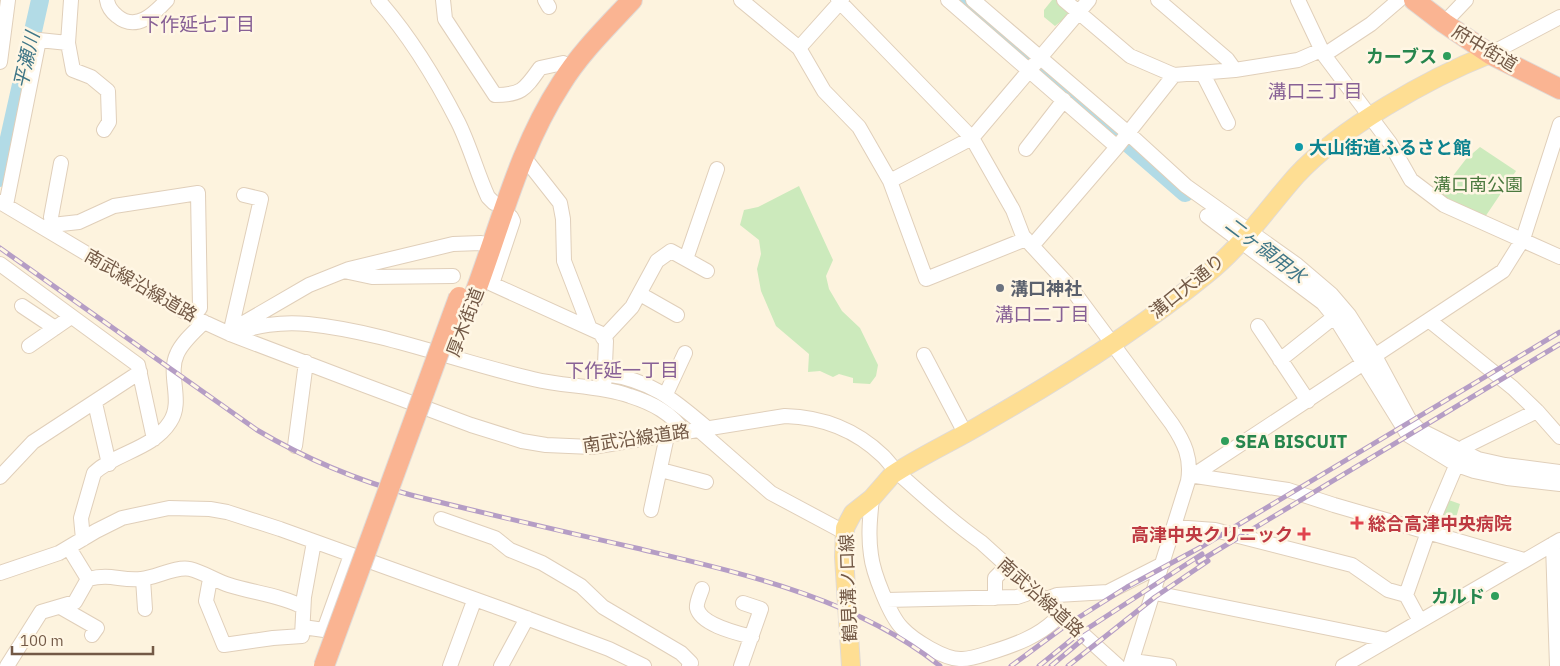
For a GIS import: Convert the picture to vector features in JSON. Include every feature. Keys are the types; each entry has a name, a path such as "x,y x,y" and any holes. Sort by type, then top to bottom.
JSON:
{"highway":[{"name":"厚木街道","path":"324,666 487,245 517,141 542,95 563,63 586,33 618,0"},
{"name":"厚木街道","path":"499,208 538,124 561,82 591,44 632,0"},
{"name":"府中街道","path":"1414,0 1490,54 1560,89"},
{"name":"厚木街道","path":"336,666 466,299"}],"main road":[{"name":"溝口大通り","path":"897,472 1054,381 1112,342 1208,273 1244,236 1303,169 1341,138 1371,117 1429,82 1490,54"},
{"name":"鶴見溝ノ口線","path":"851,666 844,532 853,513 872,498 897,472"}],"street":[{"path":"0,62 8,0"},
{"path":"71,0 68,43 73,70 91,77 108,91 109,122 104,130"},
{"path":"107,0 115,15 131,22 140,22 150,17 167,0"},
{"path":"378,0 410,40 458,123 488,197 511,217 513,221 492,284 589,326 603,338 606,341 604,388"},
{"path":"443,0 445,19 495,94 516,94 524,90 540,68 563,63"},
{"path":"741,0 799,48 824,91 859,127 890,181 926,279 1029,243 1122,140 1174,75"},
{"path":"948,0 1034,62 1064,100 1186,186 1309,290 1334,316 1370,360"},
{"path":"973,0 1034,62 1122,140"},
{"path":"1064,0 1130,56 1174,75 1236,70 1298,60 1322,53 1371,24 1399,0"},
{"path":"890,181 972,138 1034,62 1089,0"},
{"path":"1158,0 1236,70"},
{"path":"1298,0 1322,53 1390,143 1404,171 1426,193 1444,205 1560,257"},
{"path":"1444,23 1466,0"},
{"path":"799,48 840,1 972,138 1013,210 1029,243 1071,288 1183,442 1189,458 1189,475 1155,593 1132,664 1169,666"},
{"name":"溝口大通り","path":"1490,54 1560,17"},
{"path":"3,204 39,40 68,43"},
{"path":"1203,74 1228,123"},
{"path":"1026,148 1064,100"},
{"path":"1189,475 1197,473 1308,401 1503,271 1523,239 1560,124"},
{"path":"523,156 560,203 563,219 564,261 589,326"},
{"path":"61,163 50,227 79,222 114,206 198,193 199,319 177,354 175,364 176,408 169,423 154,439 94,473 81,518 82,539"},
{"path":"686,258 717,168"},
{"path":"230,334 260,199 244,195"},
{"name":"南武線沿線道路","path":"3,204 50,227 199,319 230,334 285,354"},
{"path":"1207,216 1317,280 1331,294 1348,315 1408,435 1459,458 1560,484"},
{"path":"230,334 244,323 309,285 344,271 436,247 467,242 487,245"},
{"path":"603,338 632,307 657,261 671,251 707,271"},
{"path":"0,264 138,365 154,439"},
{"path":"344,271 372,277 453,276"},
{"path":"640,294 677,315"},
{"path":"22,306 55,328"},
{"path":"1280,360 1334,316"},
{"path":"29,346 71,317"},
{"path":"1430,321 1513,388 1560,437"},
{"path":"230,334 260,325 309,324 355,332 533,379 604,388 651,404 676,418 685,433"},
{"path":"1258,326 1308,401"},
{"path":"666,394 685,353"},
{"name":"南武沿線道路","path":"285,354 471,425 522,441 571,447 592,447 776,417 813,418 841,427 858,436 884,457 897,472 962,530 976,547 1104,666"},
{"path":"924,355 965,433"},
{"path":"295,446 306,362"},
{"path":"0,477 33,442 140,372"},
{"path":"605,374 632,379 666,394 771,493 844,532"},
{"path":"95,403 109,464"},
{"path":"1406,595 1428,532 1464,447 1537,411"},
{"path":"651,510 667,436"},
{"path":"661,470 706,482"},
{"path":"1504,471 1560,472"},
{"path":"1189,475 1288,490 1524,560"},
{"path":"872,498 870,526 871,556 874,572 886,600 901,628 940,655 961,660 1014,645 1033,636 1055,620"},
{"path":"0,573 36,562 69,548 122,518 169,508 189,507 227,512 351,555 474,601 527,618 609,649 644,666"},
{"path":"441,519 495,538 510,550 542,563 581,586 603,607 680,653 691,663 689,666"},
{"path":"1174,527 1215,530 1352,565 1388,590 1406,595 1420,620"},
{"name":"南武沿線道路","path":"962,530 981,542 1118,666"},
{"path":"210,579 206,601 224,645 302,636 303,607 314,542"},
{"path":"1343,666 1557,542 1557,666"},
{"path":"69,548 88,579"},
{"path":"303,627 324,630 351,555"},
{"path":"1044,600 1057,595 1108,592 1163,564"},
{"path":"7,666 41,612 62,608 75,602 88,579 103,575 122,580 143,579 183,569 191,569 210,579 292,601 303,607"},
{"path":"995,598 995,578 1002,571"},
{"path":"143,579 145,609"},
{"path":"702,589 696,606 699,614 708,622 752,637"},
{"path":"1155,593 1388,640"},
{"path":"886,600 995,598 1026,594"},
{"path":"450,666 474,601"},
{"path":"741,666 761,609 743,603"},
{"path":"62,608 97,628 92,634"},
{"path":"502,666 527,618"}],"green space":[{"path":"1052,0 1058,0 1073,11 1062,24 1060,22 1055,26 1044,17 1044,10"},
{"name":"溝口南公園","path":"1480,147 1516,171 1485,217 1439,194 1466,159"},
{"path":"799,186 833,260 826,276 829,289 842,311 860,328 878,365 876,376 870,384 853,383 853,378 839,374 833,377 820,371 808,372 809,354 776,326 761,291 757,269 761,254 759,240 740,225 744,210 758,207"},
{"path":"1446,499 1460,504 1451,535 1433,529"}],"waterway":[{"name":"平瀬川","path":"0,178 40,0"},
{"name":"二ヶ領用水","path":"963,0 1185,193"}],"railway":[{"path":"0,248 257,430 313,459 371,483 411,495 715,567 795,590 871,622 907,642 940,666"},
{"path":"1011,666 1065,626 1127,587 1201,547 1560,332"},
{"path":"1198,562 1560,344"},
{"path":"1039,666 1076,636 1202,554"},
{"path":"1068,666 1155,597 1208,561"},
{"path":"1051,666 1082,640"}],"place":[{"name":"カーブス","path":"1447,56"},
{"name":"大山街道ふるさと館","path":"1299,147"},
{"name":"溝口神社","path":"1000,288"},
{"name":"SEA BISCUIT","path":"1225,441"},
{"name":"総合高津中央病院","path":"1357,523"},
{"name":"高津中央クリニック","path":"1304,534"},
{"name":"カルド","path":"1495,596"}],"district":[{"name":"下作延七丁目","path":"198,24"},
{"name":"溝口三丁目","path":"1315,91"},
{"name":"溝口二丁目","path":"1042,314"},
{"name":"下作延一丁目","path":"622,370"}]}
